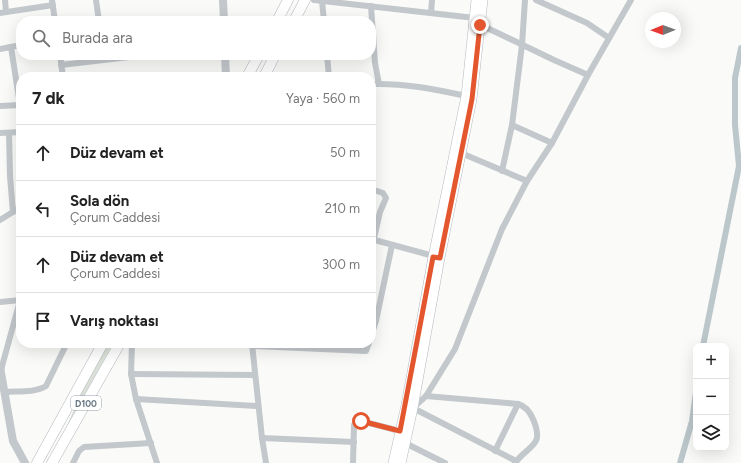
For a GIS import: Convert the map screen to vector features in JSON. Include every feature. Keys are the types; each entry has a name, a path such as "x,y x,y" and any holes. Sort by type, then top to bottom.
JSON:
{"highway":[{"path":"280,16 288,0"},
{"path":"297,16 305,0"},
{"path":"250,72 256,60"},
{"path":"267,72 273,60"},
{"name":"D100","path":"37,463 100,348"},
{"name":"D100","path":"52,463 117,348"}],"main road":[{"path":"437,257 472,99 478,22 476,0"},
{"path":"400,463 405,443 409,407 483,0"},
{"path":"393,463 400,431 409,407"}],"street":[{"path":"5,0 3,12 53,2 54,16"},
{"path":"96,0 98,16"},
{"path":"223,0 224,16"},
{"path":"314,0 431,13 478,22 522,45 588,75"},
{"path":"431,13 432,0"},
{"path":"502,171 512,125 522,45 525,0"},
{"path":"536,0 586,23 609,38"},
{"path":"426,396 518,404 523,406 532,416 538,433 534,445 516,462 409,407 426,396 455,349 502,228 527,181 552,143 588,75 631,0"},
{"path":"322,1 324,16"},
{"path":"371,6 372,16"},
{"path":"0,49 16,46"},
{"path":"11,47 16,76"},
{"path":"60,60 62,72"},
{"path":"61,65 92,60"},
{"path":"225,60 226,72"},
{"path":"327,60 329,72"},
{"path":"375,60 379,84 427,87 466,96"},
{"path":"0,106 16,105"},
{"path":"512,125 552,143"},
{"path":"0,133 16,132"},
{"path":"9,133 13,212"},
{"path":"461,153 527,181"},
{"path":"376,191 383,193 386,198 376,226"},
{"path":"0,220 16,210"},
{"path":"376,240 437,257"},
{"path":"376,312 392,245"},
{"path":"0,302 16,300"},
{"path":"16,315 0,368 13,441 25,463"},
{"path":"5,392 36,390 46,386 65,348"},
{"path":"132,348 131,374 136,399 157,463"},
{"path":"252,348 258,406 266,463"},
{"path":"336,348 366,351 367,348"},
{"path":"131,374 255,375"},
{"path":"136,399 258,406"},
{"path":"495,451 518,404"},
{"path":"353,463 354,425 357,422 361,421 400,431"},
{"path":"262,438 354,442"},
{"path":"73,463 79,451 88,446 151,443"},
{"path":"405,443 444,463"}],"shaded area":[{"path":"106,348 110,348 65,431 79,397"}],"waterway":[{"path":"704,343 739,166 735,125 735,78 741,48"},
{"path":"680,463 693,414"}],"route":[{"path":"361,421 400,431 433,257 440,258 472,99 480,25"}]}
